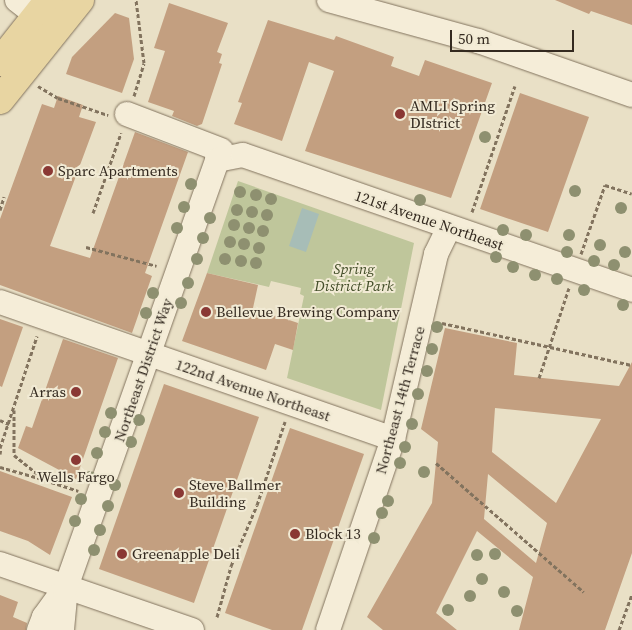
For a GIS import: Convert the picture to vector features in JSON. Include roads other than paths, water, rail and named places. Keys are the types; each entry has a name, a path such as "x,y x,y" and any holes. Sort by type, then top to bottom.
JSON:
{"main road":[{"path":"0,100 80,0"},
{"path":"0,62 34,5"}],"street":[{"path":"329,0 478,41 632,95"},
{"name":"121st Avenue Northeast","path":"126,118 223,153 243,155 632,290"},
{"name":"Northeast District Way","path":"62,630 66,587 150,354 213,167 223,153"},
{"name":"Northeast 14th Terrace","path":"328,630 393,439 436,254 449,227"},
{"name":"122nd Avenue Northeast","path":"1,302 393,439"},
{"path":"0,564 192,630"},
{"name":"Northeast District Way","path":"39,630 44,617 66,587"}],"water":[{"path":"302,208 319,214 306,252 289,246"}],"place":[{"name":"AMLI Spring DIstrict","path":"400,114"},
{"name":"Sparc Apartments","path":"48,171"},
{"name":"Bellevue Brewing Company","path":"206,312"},
{"name":"Arras","path":"76,392"},
{"name":"Wells Fargo","path":"76,460"},
{"name":"Steve Ballmer Building","path":"179,493"},
{"name":"Block 13","path":"295,534"},
{"name":"Greenapple Deli","path":"122,554"}],"park label":[{"name":"Spring District Park","path":"354,276"}]}
